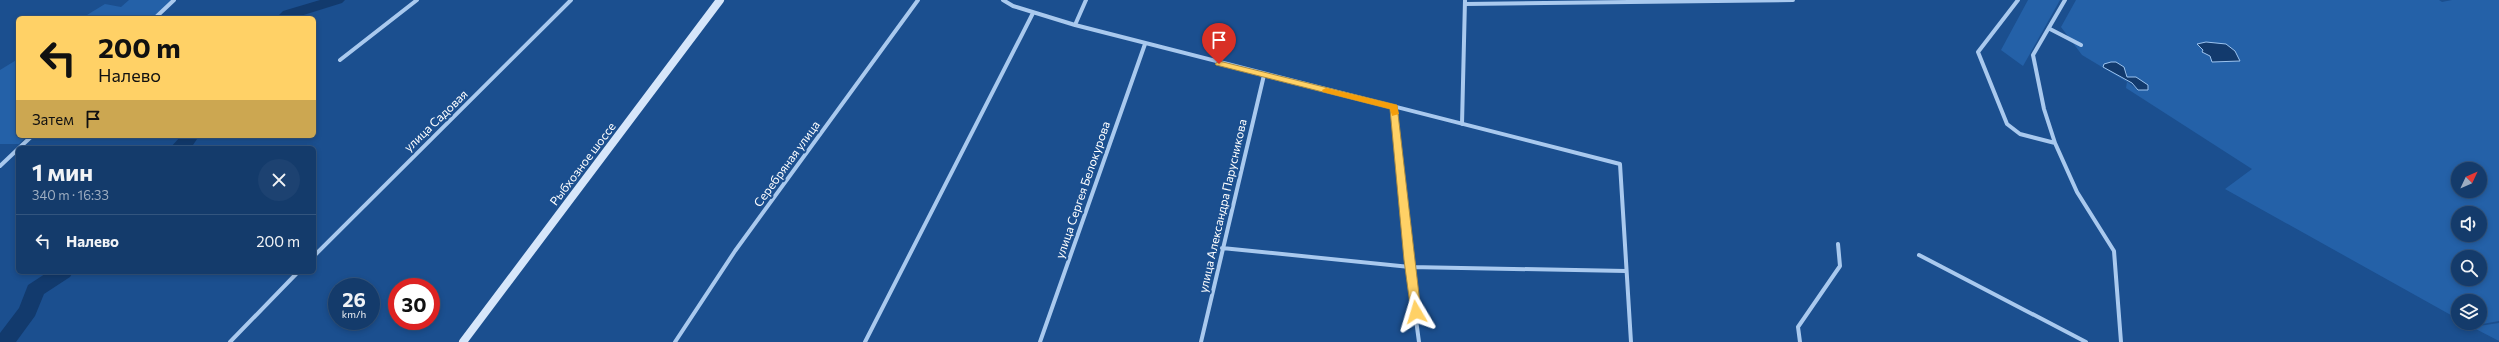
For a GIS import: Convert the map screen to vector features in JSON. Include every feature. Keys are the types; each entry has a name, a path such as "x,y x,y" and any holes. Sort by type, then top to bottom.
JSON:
{"street":[{"path":"158,16 174,0"},
{"path":"340,60 417,0"},
{"name":"улица Садовая","path":"316,254 571,0"},
{"name":"Рыбхозное шоссе","path":"463,342 720,0"},
{"name":"Серебряная улица","path":"675,342 735,251 918,0"},
{"path":"1002,0 1033,13 1264,76 1620,164 1631,342"},
{"path":"1075,25 1086,0"},
{"path":"1462,124 1465,2 1793,0"},
{"path":"2018,0 1978,52 2006,124 2020,134 2055,143"},
{"path":"2065,0 2050,29 2032,55 2044,109 2055,143 2078,192 2114,251 2121,342"},
{"path":"864,342 1033,13"},
{"path":"2050,29 2081,45"},
{"name":"улица Сергея Белокурова","path":"1040,342 1145,44"},
{"name":"улица Александра Парусникова","path":"1201,342 1222,248 1264,76"},
{"path":"1394,107 1419,342"},
{"path":"20,146 30,138"},
{"path":"0,166 16,150"},
{"path":"1800,342 1798,327 1840,266 1838,244"},
{"path":"1222,248 1410,267 1626,271"},
{"path":"1919,255 2086,342"},
{"path":"230,342 296,274"}],"shaded area":[{"path":"129,0 172,0 155,16 85,16 105,4 121,7"},
{"path":"2028,0 2060,0 2023,66 2001,50"},
{"path":"2076,0 2439,0 2442,2 2452,0 2499,0 2499,321 2487,323 2487,294 2451,294 2451,315 2225,189 2252,169 2126,88 2127,82 2082,55 2061,27","holes":["2116,62 2127,72 2126,77 2136,77 2138,90 2104,64"]},
{"path":"2206,42 2226,44 2235,51 2240,61 2212,62 2210,56 2202,52 2203,50 2197,44"},
{"path":"16,60 16,138 25,138 19,144 0,144 0,70"},
{"path":"2116,62 2124,67 2127,77 2136,77 2148,85 2148,90 2138,90 2132,83 2103,67 2104,64"},
{"path":"2499,323 2499,341 2478,330 2487,330 2487,325"}],"waterway":[{"path":"286,16 337,0"},
{"path":"182,146 189,138"},
{"path":"5,342 28,311 35,290 60,274"}],"slow traffic":[{"path":"1326,90 1394,107 1395,114"}],"route":[{"path":"1219,64 1394,107 1408,260 1416,312"}]}
